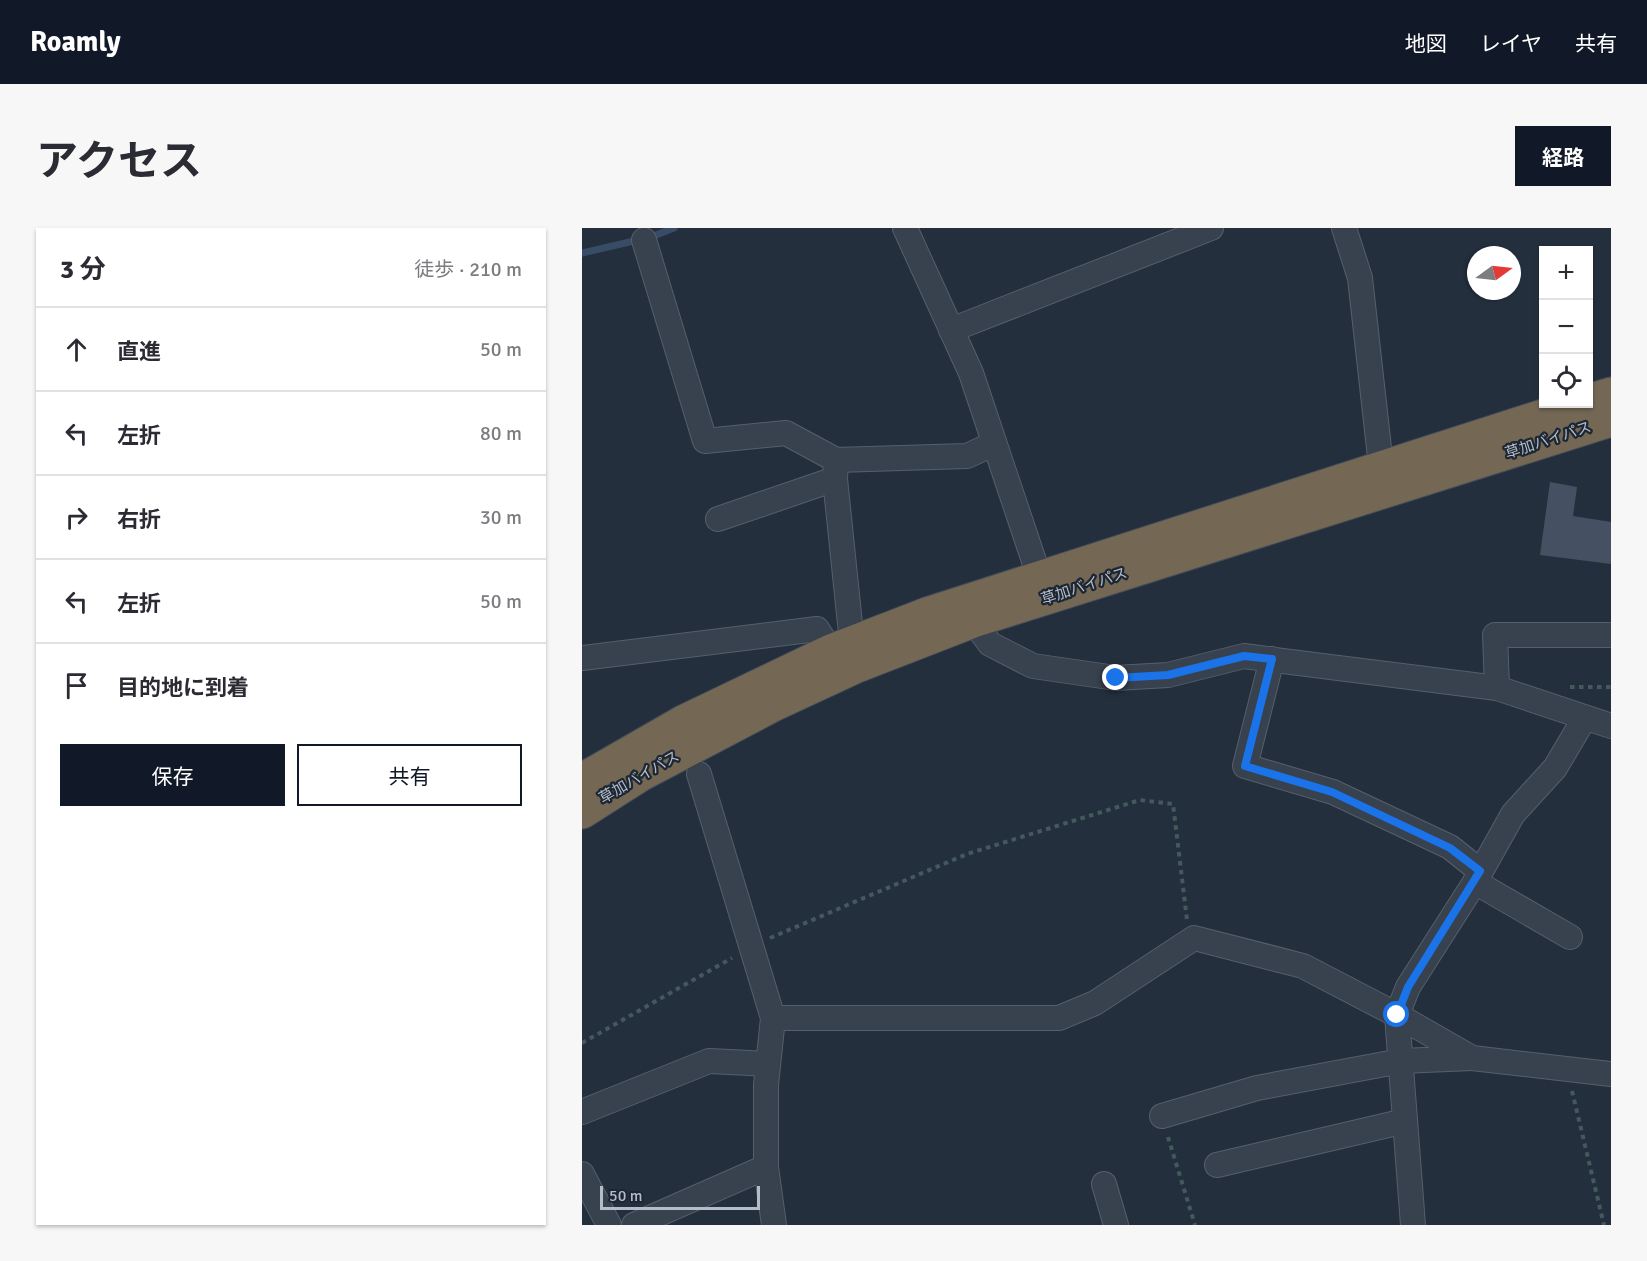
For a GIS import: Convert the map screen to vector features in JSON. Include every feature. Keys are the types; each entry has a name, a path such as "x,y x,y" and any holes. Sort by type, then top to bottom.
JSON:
{"highway":[{"name":"草加バイパス","path":"1593,399 1611,394"},
{"name":"草加バイパス","path":"582,780 683,722 842,647 1039,576 1567,408"},
{"name":"草加バイパス","path":"582,812 640,775 773,705 857,666 973,621 1611,420"}],"street":[{"path":"905,228 971,373 1039,576"},
{"path":"951,330 1185,233 1211,228"},
{"path":"1344,228 1360,278 1381,466"},
{"path":"644,240 705,441 786,433 836,469"},
{"path":"718,519 836,469 967,456 993,444"},
{"path":"836,469 842,647"},
{"path":"973,621 990,644 1033,666 1116,678 1168,675 1244,656 1497,688 1584,719 1611,726"},
{"path":"582,658 817,629 842,647"},
{"path":"1497,688 1495,635 1609,635"},
{"path":"1272,659 1245,766 1332,792 1450,848 1478,876 1570,937"},
{"path":"1408,1224 1405,1121 1397,1015 1408,987 1478,876 1513,814 1555,768 1584,719"},
{"path":"699,774 772,1018 768,1064 766,1167 774,1225"},
{"path":"772,1018 1059,1018 1095,1003 1194,938 1303,966 1397,1015 1472,1058"},
{"path":"1162,1116 1257,1088 1401,1061 1472,1058 1611,1074"},
{"path":"584,1107 709,1061 768,1064"},
{"path":"1217,1165 1405,1121"},
{"path":"634,1225 766,1167"},
{"path":"582,1174 609,1225"},
{"path":"1104,1184 1116,1225"}],"path":[{"path":"582,1043 751,947 967,854 1140,800 1173,804 1190,941"},
{"path":"1567,1070 1604,1225"},
{"path":"1162,1116 1195,1225"}],"building":[{"path":"1550,482 1577,487 1573,516 1611,522 1611,564 1540,555"}],"waterway":[{"path":"582,253 651,237 674,228"}],"route":[{"path":"1116,678 1168,675 1244,656 1272,659 1245,766 1332,792 1450,848 1480,871 1408,987 1397,1015"}]}
